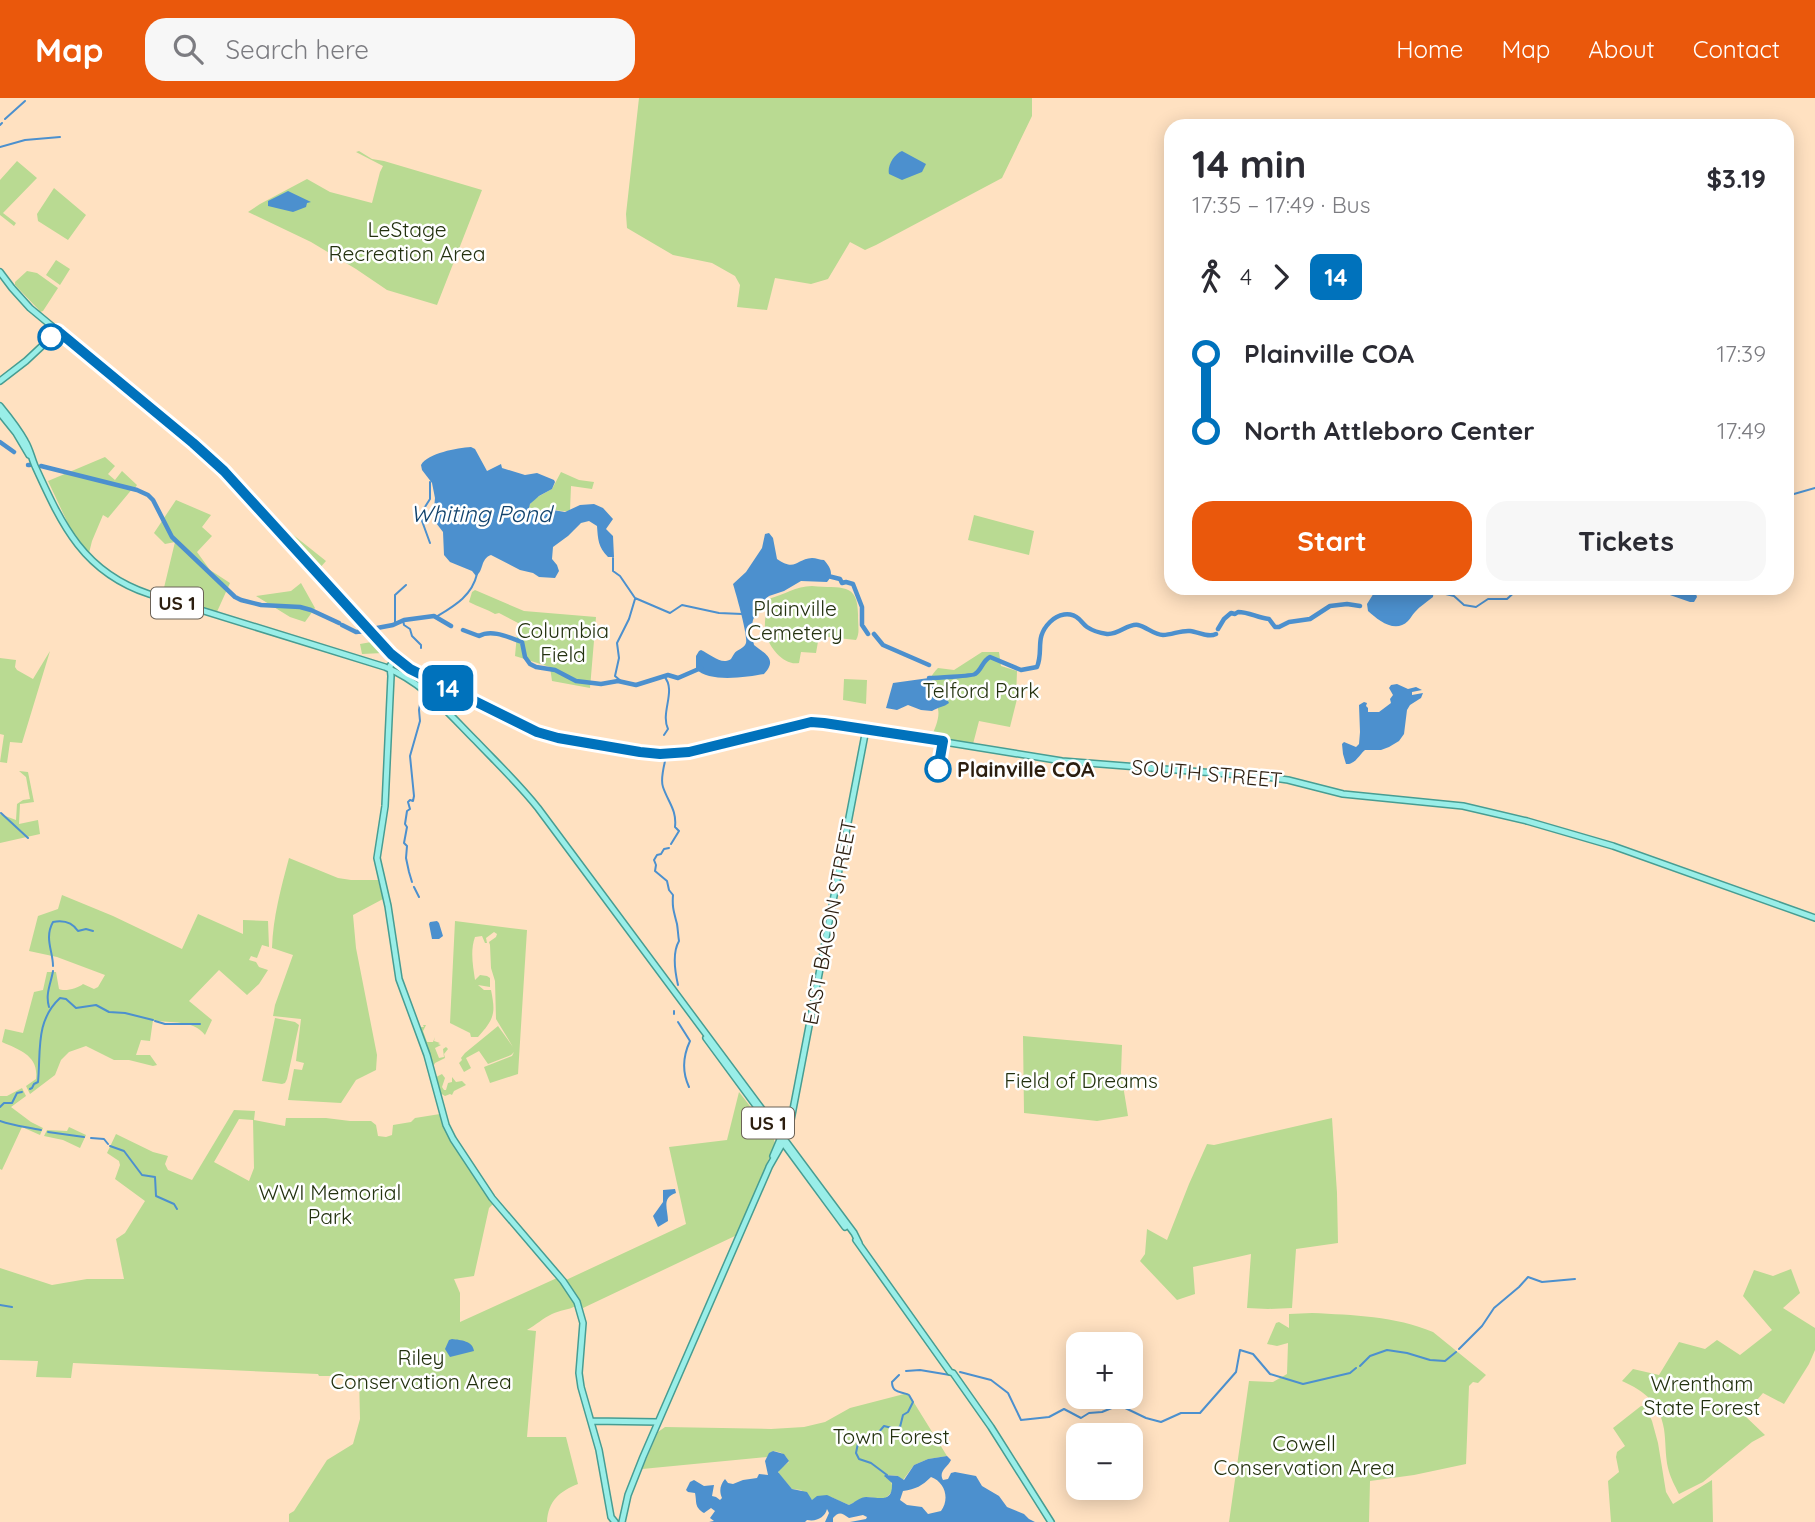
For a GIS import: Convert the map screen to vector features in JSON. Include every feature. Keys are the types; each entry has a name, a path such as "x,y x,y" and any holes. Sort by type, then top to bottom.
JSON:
{"main road":[{"name":"SOUTH STREET","path":"0,272 30,308 224,471 393,656 410,669 546,736 640,752 673,753 811,722 1062,761 1274,778 1342,794 1463,806 1522,819 1613,846 1815,918"},
{"path":"0,381 58,331"},
{"name":"US 1","path":"0,406 23,437 74,540 95,565 119,582 161,598 388,668 412,680 430,693 516,782 693,1014 840,1221 859,1242 939,1351 1051,1522"},
{"name":"US 1","path":"0,413 31,456"},
{"path":"393,656 388,668 385,796 377,858 388,906 399,979 427,1055 449,1132 492,1198 572,1292 581,1312 581,1387 599,1449 611,1517 615,1522"},
{"name":"EAST BACON STREET","path":"621,1522 633,1481 791,1114 866,729"},
{"path":"591,1421 658,1422"}],"green space":[{"path":"639,98 1032,98 1032,116 1002,178 865,250 850,242 828,279 811,284 775,278 767,310 737,307 740,285 735,276 712,263 673,255 627,228 626,214"},
{"name":"LeStage Recreation Area","path":"359,151 372,159 482,190 437,305 387,290 311,242 248,212 307,179 330,192 372,203 383,166 356,152"},
{"path":"17,161 37,178 3,213 16,223 14,226 0,215 0,180"},
{"path":"54,188 86,215 68,240 38,221 37,214"},
{"path":"56,260 70,269 60,285 46,275"},
{"path":"27,271 37,273 58,288 43,311 40,312 15,285"},
{"path":"105,457 115,466 108,474 115,480 122,471 137,485 108,518 103,515 89,553 71,530 48,481"},
{"path":"561,472 579,480 594,482 592,489 571,486 570,511 530,510 529,506 534,499 552,489"},
{"path":"176,500 211,515 202,527 212,536 197,552 210,570 230,583 216,614 162,596 175,542 165,544 154,533"},
{"path":"974,515 1034,531 1029,555 968,540"},
{"path":"277,522 326,561 318,570 275,524"},
{"path":"301,583 315,608 305,622 290,617 256,596 291,591"},
{"name":"Plainville Cemetery","path":"801,587 847,589 852,592 858,606 857,637 856,640 819,636 816,653 801,652 799,663 788,662 774,650 766,635 768,599"},
{"name":"Columbia Field","path":"475,590 524,611 596,617 590,688 552,681 550,667 515,656 518,623 469,602"},
{"path":"377,641 383,653 362,654 360,644"},
{"path":"50,651 22,743 10,742 7,763 0,762 4,735 0,734 0,658 16,660 17,670 33,679"},
{"name":"Telford Park","path":"982,652 999,652 1001,666 1017,671 1017,699 1010,727 979,721 973,744 932,736 938,712 929,685 932,675 938,668 954,670"},
{"path":"844,679 867,680 866,704 843,700"},
{"path":"19,771 28,772 34,802 20,804 19,824 38,820 40,834 0,843 0,814 16,820 17,804 30,799 26,777"},
{"path":"289,858 338,878 378,880 383,899 353,915 356,948 377,1055 376,1070 356,1080 341,1103 288,1100 294,1069 302,1070 304,1063 296,1061 301,1019 273,1016 293,955 272,948 280,891"},
{"path":"62,895 182,949 198,914 243,934 243,920 268,921 269,947 262,945 257,958 251,956 249,960 268,970 259,984 247,995 219,970 189,1001 212,1020 205,1035 188,1024 153,1020 150,1041 141,1040 136,1055 150,1055 157,1065 114,1060 86,1046 69,1052 61,1060 55,1075 30,1094 26,1086 36,1079 34,1065 27,1055 2,1042 5,1029 23,1033 34,992 43,990 47,972 56,972 59,989 65,990 83,984 94,989 105,975 57,957 29,951 38,916 58,909"},
{"path":"455,921 527,930 518,1074 490,1083 484,1067 512,1056 514,1052 488,1064 479,1051 466,1058 471,1068 464,1072 459,1063 465,1053 498,1026 513,1047 496,1019 495,981 489,942 497,934 494,932 486,938 487,943 482,936 475,937 473,942 475,980 480,975 490,978 490,987 478,985 484,990 491,990 493,1011 490,1021 478,1037 471,1037 470,1033 450,1023"},
{"path":"275,1018 299,1025 287,1079 282,1084 262,1081"},
{"path":"423,1025 426,1025 423,1031 427,1042 433,1042 435,1037 434,1041 441,1045 435,1048 439,1058 444,1057 443,1049 448,1049 444,1054 445,1058 434,1065 419,1027 424,1027"},
{"name":"Field of Dreams","path":"1023,1036 1122,1045 1121,1073 1128,1116 1097,1121 1024,1113"},
{"path":"442,1074 445,1078 442,1087 444,1090 448,1083 452,1082 452,1077 456,1082 462,1081 466,1085 452,1095 445,1096 440,1093 436,1077"},
{"path":"22,1088 26,1096 11,1107 43,1128 40,1135 22,1127 2,1170 0,1096 7,1096"},
{"path":"739,1092 753,1110 756,1122 770,1133 775,1144 737,1235 583,1308 566,1280 686,1224 669,1147 727,1140"},
{"path":"234,1110 255,1111 254,1120 285,1126 286,1118 371,1121 376,1125 378,1136 386,1137 392,1135 393,1125 440,1114 445,1130 493,1204 489,1208 474,1276 454,1279 460,1293 460,1322 557,1278 576,1306 552,1314 527,1330 536,1331 527,1437 566,1437 578,1484 556,1498 550,1508 547,1522 289,1522 289,1514 294,1511 327,1460 353,1444 360,1419 359,1376 73,1363 71,1378 36,1377 38,1361 0,1360 0,1268 52,1285 87,1279 124,1279 116,1239 125,1233 145,1201 115,1179 119,1161 107,1153 116,1134 153,1152 168,1156 165,1164 168,1170 192,1180","holes":["239,1119 253,1120 254,1168 249,1181 214,1162"]},
{"path":"1332,1118 1338,1243 1296,1249 1292,1308 1247,1308 1251,1254 1193,1267 1195,1294 1177,1300 1140,1261 1145,1254 1147,1229 1167,1240 1207,1144 1214,1145"},
{"path":"69,1127 86,1135 80,1148 63,1140 44,1136 47,1130 67,1131"},
{"name":"Wrentham State Forest","path":"1791,1269 1800,1293 1783,1308 1815,1328 1815,1350 1809,1364 1784,1404 1763,1393 1744,1415 1765,1435 1752,1442 1703,1482 1679,1494 1668,1468 1664,1429 1659,1412 1650,1399 1622,1381 1633,1369 1659,1375 1679,1342 1705,1349 1717,1340 1740,1355 1772,1330 1743,1296 1754,1270 1773,1276"},
{"name":"Cowell Conservation Area","path":"1289,1314 1374,1317 1419,1327 1433,1332 1486,1375 1478,1383 1473,1382 1469,1386 1466,1464 1370,1481 1369,1522 1229,1522 1249,1381 1273,1382 1287,1374 1288,1343 1277,1346 1267,1344 1276,1323 1289,1328"},
{"name":"Town Forest","path":"908,1393 947,1456 928,1459 914,1465 903,1480 898,1476 885,1477 891,1481 893,1489 884,1498 866,1497 849,1505 831,1497 812,1500 801,1490 792,1489 779,1474 778,1470 789,1462 783,1454 773,1451 767,1457 642,1469 658,1432 665,1427 804,1427 825,1422 850,1408"},
{"path":"1641,1406 1645,1406 1652,1421 1666,1492 1673,1504 1712,1480 1713,1522 1611,1522 1608,1481 1619,1472 1617,1452 1625,1446 1613,1428"}],"water":[{"path":"902,151 926,164 922,172 902,180 889,174 889,167 896,155"},
{"path":"288,191 311,202 293,212 268,206 268,201"},
{"name":"Whiting Pond","path":"471,447 475,449 487,471 501,464 502,468 525,475 537,473 554,480 552,489 530,504 531,511 565,512 580,505 594,504 603,508 613,519 606,529 613,536 614,557 608,557 602,550 597,526 589,521 581,523 553,547 552,559 559,571 555,578 539,577 491,555 485,559 476,576 472,571 450,562 444,555 443,532 433,519 435,498 432,483 421,465 436,454"},
{"path":"769,533 773,538 777,559 792,565 812,558 824,560 831,571 829,579 827,582 801,581 763,601 757,610 751,630 754,645 766,654 770,661 764,674 719,678 702,673 696,669 696,656 699,651 726,661 746,643 744,623 733,584 746,572 762,548 765,534"},
{"path":"1373,595 1433,595 1408,621 1398,626 1392,626 1377,618 1368,611 1367,604"},
{"path":"1670,595 1696,595 1694,602"},
{"path":"932,678 936,692 949,703 932,711 908,705 897,710 886,708 893,683"},
{"path":"1397,684 1408,689 1416,687 1422,690 1412,692 1412,695 1423,693 1407,710 1404,734 1389,747 1365,750 1354,761 1346,764 1342,744 1344,742 1356,747 1359,744 1359,705 1367,703 1368,712 1379,712 1391,703 1393,695 1389,688"},
{"path":"437,921 443,936 432,939 429,924"},
{"path":"675,1189 676,1193 667,1201 668,1221 658,1227 653,1216 663,1202 663,1190"},
{"path":"452,1339 469,1343 474,1351 450,1357 445,1349"},
{"path":"773,1451 784,1454 789,1461 778,1472 792,1489 807,1492 812,1500 817,1496 827,1495 849,1505 864,1497 888,1497 892,1483 885,1475 898,1476 904,1480 914,1465 928,1459 947,1456 951,1460 943,1472 943,1480 955,1472 976,1476 982,1486 999,1496 1007,1507 1035,1522 850,1522 867,1517 863,1515 849,1518 837,1514 833,1522 825,1522 829,1513 827,1509 820,1518 805,1522 709,1522 714,1521 710,1518 715,1511 711,1508 704,1513 699,1509 695,1493 686,1490 690,1482 694,1480 704,1486 714,1485 712,1496 720,1500 720,1488 725,1479 733,1484 757,1478 759,1474 768,1475 765,1461","holes":["931,1477 936,1479 945,1491 941,1511 928,1514 922,1507 907,1505 900,1500 903,1491 918,1487"]}],"waterway":[{"path":"5,119 25,101"},
{"path":"0,147 25,140 60,137"},
{"path":"0,442 14,452"},
{"path":"41,466 148,495 172,537 235,597 261,605 300,607 339,623"},
{"path":"430,482 430,499 423,510 422,521 430,543"},
{"path":"1794,494 1815,488"},
{"path":"613,558 613,571 620,576 635,598 670,613 682,605 719,613 742,614"},
{"path":"436,617 467,594 477,574"},
{"path":"828,576 840,579 842,583 853,584 862,607 862,625 868,634"},
{"path":"395,624 395,595 406,585"},
{"path":"1450,595 1464,605 1476,607 1488,599 1507,599 1511,595"},
{"path":"622,682 615,676 619,658 617,643 635,599"},
{"path":"1218,629 1231,613 1242,612 1269,619 1275,627 1279,627 1289,622 1310,619 1330,606 1360,606"},
{"path":"929,678 975,674 990,657 1021,670 1037,667 1042,633 1053,619 1064,614 1072,615 1089,628 1107,634 1134,625 1160,635 1187,631 1216,634"},
{"path":"377,628 404,620 434,616 451,626"},
{"path":"403,620 421,648"},
{"path":"342,625 356,632 367,631"},
{"path":"463,630 479,636 500,634 522,642 525,657 530,664 555,670 576,681 601,684 618,681 636,685 668,675 678,678 701,668"},
{"path":"874,634 883,645 929,665"},
{"path":"664,676 668,682 669,695 666,716 668,729 664,735"},
{"path":"412,882 406,858 407,846 404,843 407,827 405,824 407,811 410,809 408,802 413,801 414,796 410,756 420,721 422,693"},
{"path":"666,757 662,784 673,811 675,827 679,831 671,844"},
{"path":"1,813 28,838"},
{"path":"669,848 664,849 654,860 655,871 667,881 673,895 679,941 675,957 678,985"},
{"path":"414,887 419,897"},
{"path":"53,966 49,939 53,922 67,922 78,931 93,931"},
{"path":"49,1007 48,993 53,971"},
{"path":"30,1089 38,1082 41,1037 46,1017 60,998 66,999 76,1008 96,1005 109,1012 153,1020"},
{"path":"155,1021 165,1024 200,1024"},
{"path":"678,1022 690,1041 684,1064 689,1087"},
{"path":"0,1107 4,1103 12,1103 17,1093 22,1092"},
{"path":"0,1121 41,1130"},
{"path":"48,1132 84,1137"},
{"path":"91,1138 104,1139 108,1144"},
{"path":"110,1146 124,1151 142,1175 155,1177 156,1196 174,1204 177,1209"},
{"path":"1459,1349 1482,1326 1494,1308 1528,1277 1542,1282 1575,1279"},
{"path":"0,1305 12,1307"},
{"path":"960,1372 991,1380 1008,1393 1021,1420 1049,1417 1064,1409 1081,1418 1089,1413 1102,1412 1119,1405 1161,1422 1181,1413 1200,1413 1236,1372 1240,1350 1253,1354 1270,1374 1303,1384 1350,1373 1356,1368"},
{"path":"1360,1366 1370,1356 1387,1350 1445,1361 1456,1352"},
{"path":"906,1371 920,1370 950,1375"},
{"path":"887,1475 871,1463 859,1459 856,1453 859,1438 878,1433 884,1426 896,1429 900,1427 903,1415 908,1412 913,1402 909,1395 894,1389 892,1382 899,1375"}],"bus line":[{"name":"14","path":"51,337 58,331 196,446 255,504 404,666 523,727 558,738 660,754 689,752 811,722 824,723 943,741 938,769"}],"place":[{"name":"Plainville COA","path":"938,769"}],"park label":[{"name":"WWI Memorial Park","path":"330,1204"},
{"name":"Riley Conservation Area","path":"421,1369"}]}
